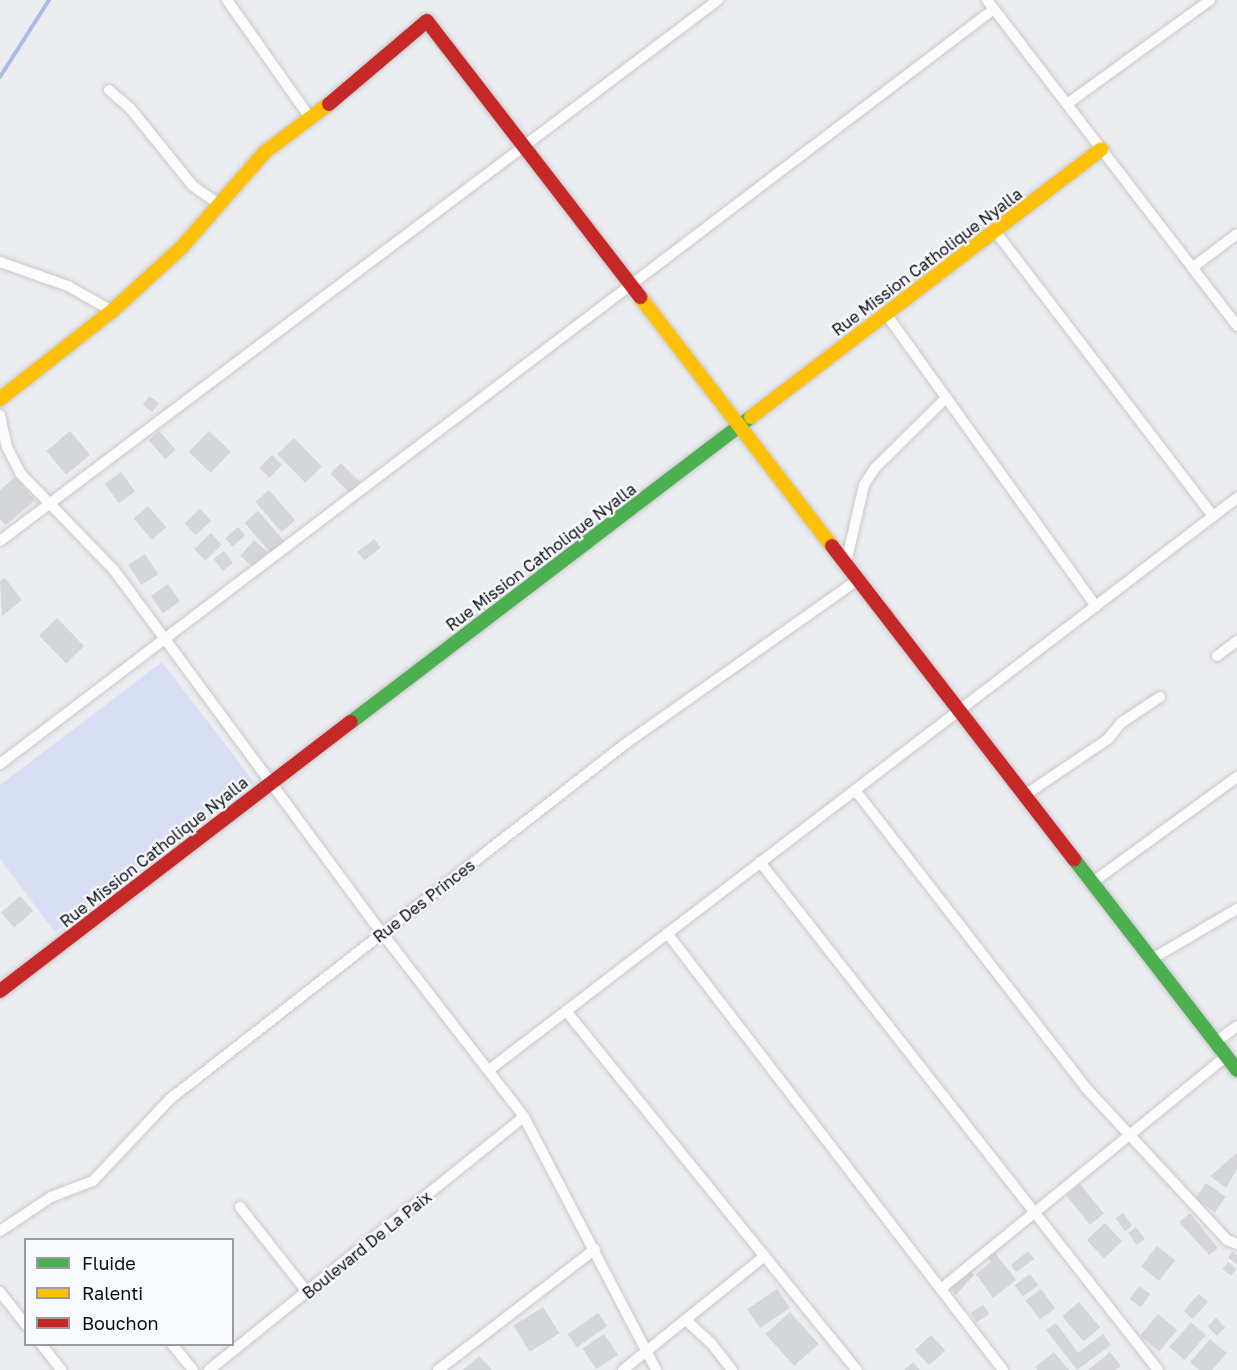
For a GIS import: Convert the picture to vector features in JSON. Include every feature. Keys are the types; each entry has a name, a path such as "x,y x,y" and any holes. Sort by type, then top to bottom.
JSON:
{"street":[{"path":"227,0 311,119"},
{"path":"0,541 718,0"},
{"path":"1067,104 1210,0"},
{"path":"0,764 631,285 991,5 1237,327"},
{"path":"0,399 112,311 203,225 217,203 265,152 311,119 427,21 1237,1070"},
{"path":"108,90 130,108 193,186 217,203"},
{"name":"Rue Mission Catholique Nyalla","path":"0,991 1101,149"},
{"path":"995,231 1214,516"},
{"path":"1192,268 1237,234"},
{"path":"0,262 68,286 112,311"},
{"path":"886,314 1096,606"},
{"path":"846,563 864,485 875,468 946,398"},
{"path":"0,415 7,447 20,473 37,494 50,503 114,570 382,933 524,1117 595,1249 656,1370"},
{"path":"489,1070 1237,498"},
{"name":"Rue Des Princes","path":"0,1231 51,1197 93,1181 170,1099 626,744 859,579"},
{"path":"1217,656 1237,641"},
{"path":"1025,795 1108,739 1121,723 1160,697"},
{"path":"1092,882 1237,777"},
{"path":"855,790 1085,1088 1227,1240 1237,1244"},
{"path":"760,862 1033,1214 1158,1370"},
{"path":"1152,959 1237,909"},
{"path":"668,933 1003,1370"},
{"path":"566,1011 857,1370"},
{"path":"1216,1042 1237,1026"},
{"path":"942,1288 1226,1056"},
{"name":"Boulevard De La Paix","path":"209,1370 308,1293 524,1117"},
{"path":"240,1207 308,1293"},
{"path":"438,1370 595,1249"},
{"path":"623,1370 765,1256"},
{"path":"0,1292 24,1322"},
{"path":"686,1320 711,1343 732,1370"},
{"path":"43,1346 61,1370"},
{"path":"174,1346 193,1370"}],"shaded area":[{"path":"162,662 254,782 55,932 0,859 0,785"}],"building":[{"path":"149,396 159,403 153,412 143,405"},
{"path":"70,431 90,455 66,475 46,451"},
{"path":"159,431 176,450 165,459 149,440"},
{"path":"209,431 231,452 210,473 189,452"},
{"path":"294,438 322,467 305,483 277,454"},
{"path":"272,455 282,465 269,478 259,468"},
{"path":"341,463 360,482 349,493 330,474"},
{"path":"121,472 135,491 119,503 105,484"},
{"path":"15,477 35,500 6,525 0,519 0,490"},
{"path":"269,490 295,520 282,532 255,502"},
{"path":"148,506 166,527 152,540 134,518"},
{"path":"200,509 211,521 196,535 185,523"},
{"path":"258,511 285,542 271,554 244,523"},
{"path":"238,527 245,535 232,546 225,538"},
{"path":"211,533 222,545 205,560 194,549"},
{"path":"374,539 381,548 364,561 357,552"},
{"path":"254,540 268,552 254,568 240,556"},
{"path":"224,551 233,563 223,571 214,559"},
{"path":"145,554 158,574 141,585 128,565"},
{"path":"5,578 22,600 2,616 0,581"},
{"path":"168,584 180,601 163,613 151,596"},
{"path":"57,618 84,646 66,663 39,635"},
{"path":"20,896 33,911 14,927 1,912"},
{"path":"1237,1153 1237,1169 1226,1188 1210,1176"},
{"path":"1206,1183 1226,1197 1215,1212 1195,1199"},
{"path":"1080,1184 1104,1214 1090,1225 1066,1195"},
{"path":"1123,1213 1132,1226 1125,1231 1116,1218"},
{"path":"1190,1213 1218,1248 1209,1255 1179,1222"},
{"path":"1105,1223 1122,1241 1104,1258 1087,1240"},
{"path":"1136,1227 1145,1239 1137,1245 1128,1233"},
{"path":"1157,1246 1175,1260 1159,1281 1141,1266"},
{"path":"993,1250 1016,1280 993,1298 976,1274 991,1262 986,1255"},
{"path":"1028,1251 1034,1259 1016,1272 1011,1265"},
{"path":"1232,1251 1237,1255 1237,1264 1228,1258"},
{"path":"1228,1262 1237,1269 1231,1276 1222,1269"},
{"path":"969,1269 974,1275 956,1295 949,1287"},
{"path":"1030,1274 1038,1285 1023,1296 1015,1285"},
{"path":"1139,1286 1150,1294 1141,1307 1130,1299"},
{"path":"777,1289 790,1308 760,1328 747,1309"},
{"path":"1041,1289 1055,1308 1040,1320 1026,1300"},
{"path":"1199,1294 1208,1302 1193,1319 1184,1311"},
{"path":"1079,1302 1100,1327 1083,1341 1062,1316"},
{"path":"983,1305 989,1314 977,1323 971,1313"},
{"path":"543,1307 559,1333 530,1352 513,1326"},
{"path":"790,1312 819,1344 794,1366 765,1334"},
{"path":"598,1313 607,1326 577,1347 568,1334"},
{"path":"1158,1314 1177,1330 1159,1352 1140,1335"},
{"path":"1216,1318 1225,1327 1217,1336 1208,1326"},
{"path":"1191,1322 1206,1335 1184,1360 1169,1347"},
{"path":"1056,1323 1078,1353 1103,1334 1111,1345 1077,1370 1046,1330"},
{"path":"604,1334 618,1355 596,1369 582,1349"},
{"path":"931,1335 945,1350 929,1365 915,1350"},
{"path":"1210,1339 1227,1353 1212,1370 1199,1370 1190,1362"},
{"path":"1054,1352 1069,1370 1037,1370 1035,1367"},
{"path":"1110,1352 1121,1366 1115,1370 1088,1370"},
{"path":"479,1356 492,1370 463,1370"},
{"path":"913,1362 920,1370 904,1370"}],"waterway":[{"path":"0,77 49,0"}],"traffic: fast":[{"path":"351,722 751,417"},
{"path":"1074,859 1237,1070"}],"traffic: slow":[{"path":"0,399 112,311 182,247 265,152 329,104"},
{"path":"751,417 1101,149"},
{"path":"640,297 832,546"}],"traffic: jam":[{"path":"329,104 427,21 640,297"},
{"path":"832,546 1074,859"},
{"path":"0,991 351,722"}]}
